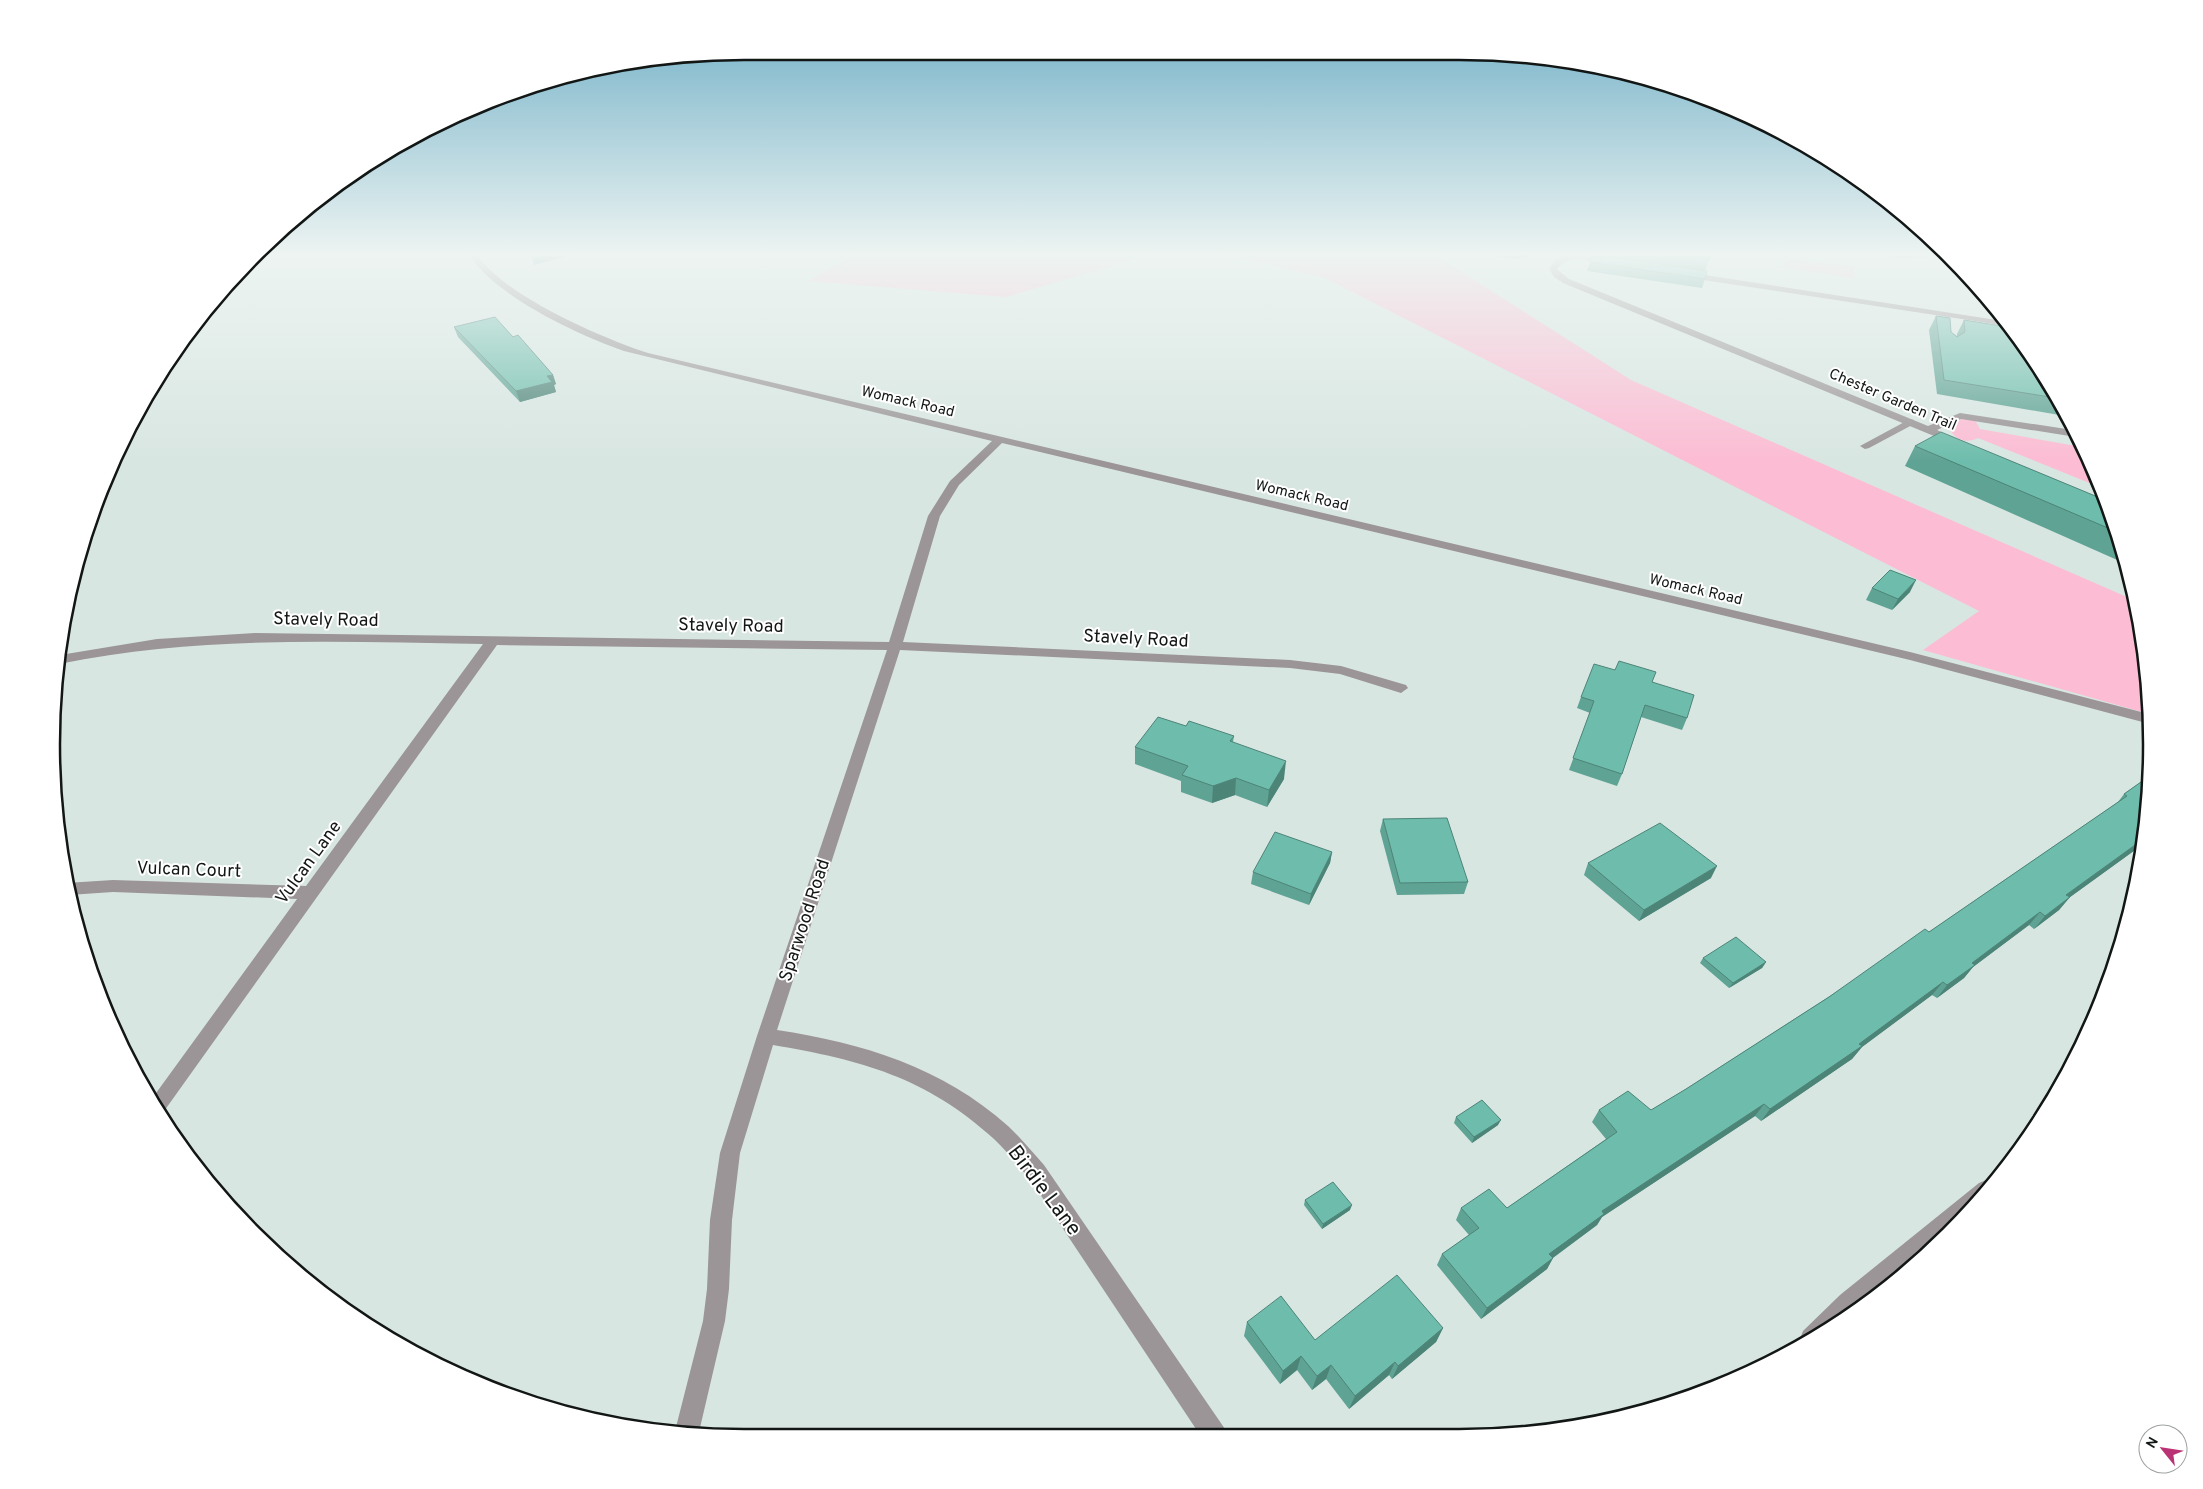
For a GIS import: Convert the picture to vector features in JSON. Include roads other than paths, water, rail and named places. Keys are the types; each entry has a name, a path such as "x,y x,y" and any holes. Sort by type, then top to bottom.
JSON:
{"street":[{"name":"Womack Road","path":"566,322 621,348 1919,659 2076,698 2142,717"},
{"name":"Chester Garden Trail","path":"1667,322 1964,445"},
{"path":"1928,430 1960,416 2067,433"},
{"path":"1865,446 1910,422"},
{"name":"Sparwood Road","path":"688,1427 714,1321 718,1289 721,1220 730,1152 766,1036 895,646 934,516 954,483 1000,439"},
{"name":"Stavely Road","path":"66,659 125,646 210,639 493,640 895,646 1290,664 1341,670 1401,688"},
{"name":"Vulcan Lane","path":"161,1102 493,640"},
{"name":"Vulcan Court","path":"75,888 113,886 310,893"},
{"name":"Birdie Lane","path":"766,1036 855,1052 891,1064 923,1078 965,1104 1001,1133 1037,1172 1210,1429"},
{"path":"1832,1318 1956,1214"}]}
